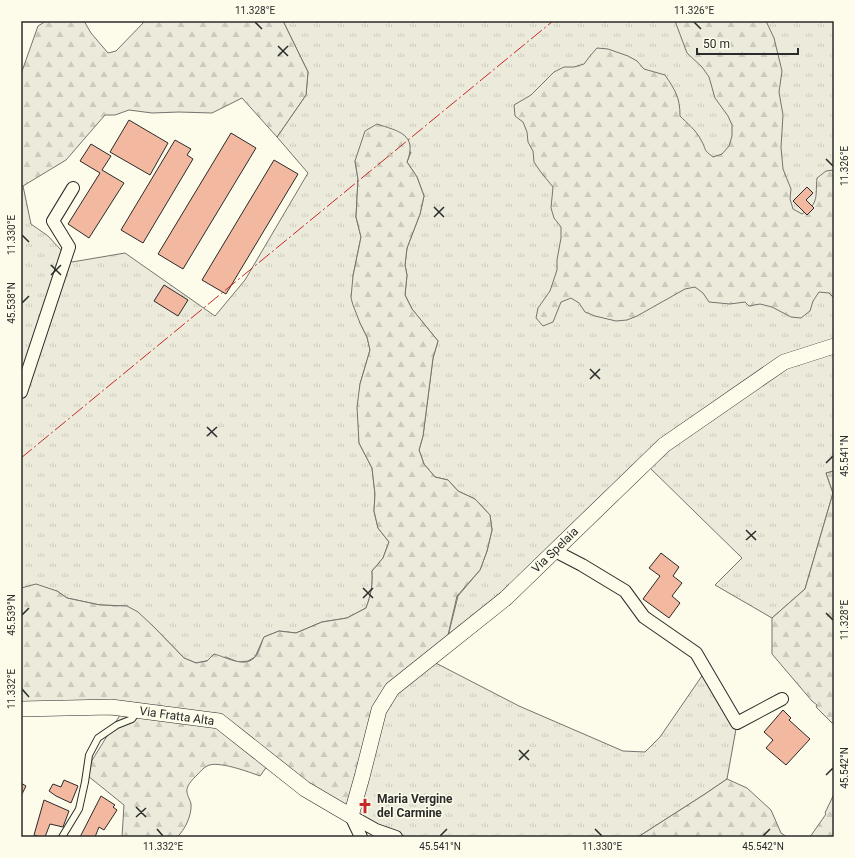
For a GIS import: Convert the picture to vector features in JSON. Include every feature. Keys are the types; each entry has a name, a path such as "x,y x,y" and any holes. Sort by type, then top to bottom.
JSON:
{"street":[{"path":"21,392 69,247 53,221 73,188"},
{"name":"Via Spelaia","path":"351,816 379,710 392,689 506,598 664,445 784,362 834,346"},
{"path":"555,551 582,565 625,592 644,617 696,653 737,723 782,699"},
{"name":"Via Fratta Alta","path":"21,709 111,707 219,721 305,789 351,816"},
{"path":"351,816 361,837"},
{"path":"351,816 376,830 396,837"}],"lane":[{"path":"62,837 79,810 85,782 88,755 98,738 117,725 132,719 138,710"}],"green space":[{"path":"46,21 84,21 91,33 108,53 116,51 145,21 283,21 308,72 306,95 277,137 242,98 212,113 152,113 129,110 115,115 105,115 66,160 23,186 21,185 21,74 38,26"},
{"path":"283,21 834,21 834,471 826,473 833,493 805,589 772,618 715,585 742,558 648,466 445,648 458,596 480,570 487,551 492,530 490,515 475,499 458,491 448,480 435,477 424,464 419,450 423,436 433,358 438,341 412,309 405,295 407,275 405,265 407,248 420,214 424,196 417,177 407,162 411,152 355,161 358,179 356,217 361,237 353,276 360,323 367,337 370,350 360,384 359,443 372,468 375,494 374,511 378,528 389,542 383,558 372,571 371,590 366,608 347,618 322,622 296,633 279,631 264,637 255,657 248,661 238,662 226,657 196,663 184,658 154,627 127,606 100,605 67,598 57,591 21,588 21,185 23,186 31,224 48,236 72,262 125,253 215,316 245,280 308,173 277,137 306,95 308,72"},
{"path":"675,21 766,21 774,38 782,71 779,92 783,115 781,147 783,169 791,189 790,199 793,209 802,214 808,210 816,199 817,178 826,171 834,170 834,298 829,293 819,292 813,301 810,311 801,318 791,317 772,307 760,304 749,306 745,302 730,304 709,302 703,293 695,287 685,289 637,316 627,320 616,321 585,312 579,303 571,298 561,302 553,322 543,326 536,318 538,308 550,291 557,270 561,227 554,218 551,208 553,187 534,162 533,151 528,142 527,132 523,122 515,116 514,105 531,95 554,72 564,67 574,67 584,64 597,48 608,49 637,61 644,69 665,75 676,94 680,116 697,133 707,152 713,157 722,154 729,146 732,136 732,125 728,116 715,98 709,77 702,67 687,53"},
{"path":"377,124 399,132 408,140 410,145 410,153 407,162 417,177 424,196 420,214 407,248 405,265 407,275 405,295 412,309 438,341 433,358 423,436 419,450 424,464 435,477 448,480 458,491 475,499 490,515 492,530 487,551 480,570 457,596 445,648 386,701 349,815 270,762 260,776 233,767 218,764 207,766 188,785 187,791 191,804 190,813 185,826 177,837 122,837 124,805 88,776 91,762 120,715 21,711 21,588 36,584 57,591 67,598 100,605 127,606 138,612 184,658 196,663 207,661 214,654 240,662 250,661 257,654 264,637 279,631 296,633 322,622 347,618 366,608 371,590 372,571 383,558 389,542 378,528 374,511 375,494 372,468 359,443 357,407 360,384 370,350 367,337 351,298 353,276 361,237 356,217 358,179 355,161 365,131"},
{"path":"834,471 834,725 816,707 817,705 772,654 772,618 805,589 833,493 826,473"},
{"path":"428,659 519,706 623,751 645,752 660,737 706,670 736,729 727,779 638,837 406,837 349,815 386,701"},
{"path":"727,779 747,788 771,810 781,833 787,837 638,837 705,794"},
{"path":"834,794 834,837 810,837 826,814 825,813"}],"building":[{"path":"129,120 168,143 150,175 110,152"},
{"path":"231,133 256,148 183,269 158,254"},
{"path":"175,140 191,149 187,155 193,159 143,243 121,230"},
{"path":"91,144 111,156 102,170 124,183 89,238 68,224 100,173 80,161"},
{"path":"274,160 298,174 226,294 202,280"},
{"path":"807,187 813,193 806,200 814,208 807,215 793,201"},
{"path":"164,285 188,300 178,316 154,301"},
{"path":"661,553 679,567 673,576 682,583 672,596 680,603 669,618 643,599 660,576 649,568"},
{"path":"783,710 791,718 789,720 810,739 786,765 766,748 773,740 764,732"},
{"path":"64,780 78,786 71,803 49,791 53,784 61,787"},
{"path":"21,783 26,786 21,796"},
{"path":"101,796 115,805 113,807 117,810 104,830 99,827 95,837 80,837"},
{"path":"44,800 69,811 63,827 50,824 45,837 40,837 34,835"}],"power":[{"path":"21,458 553,21"}],"place":[{"name":"Maria Vergine del Carmine","path":"365,806"}]}
